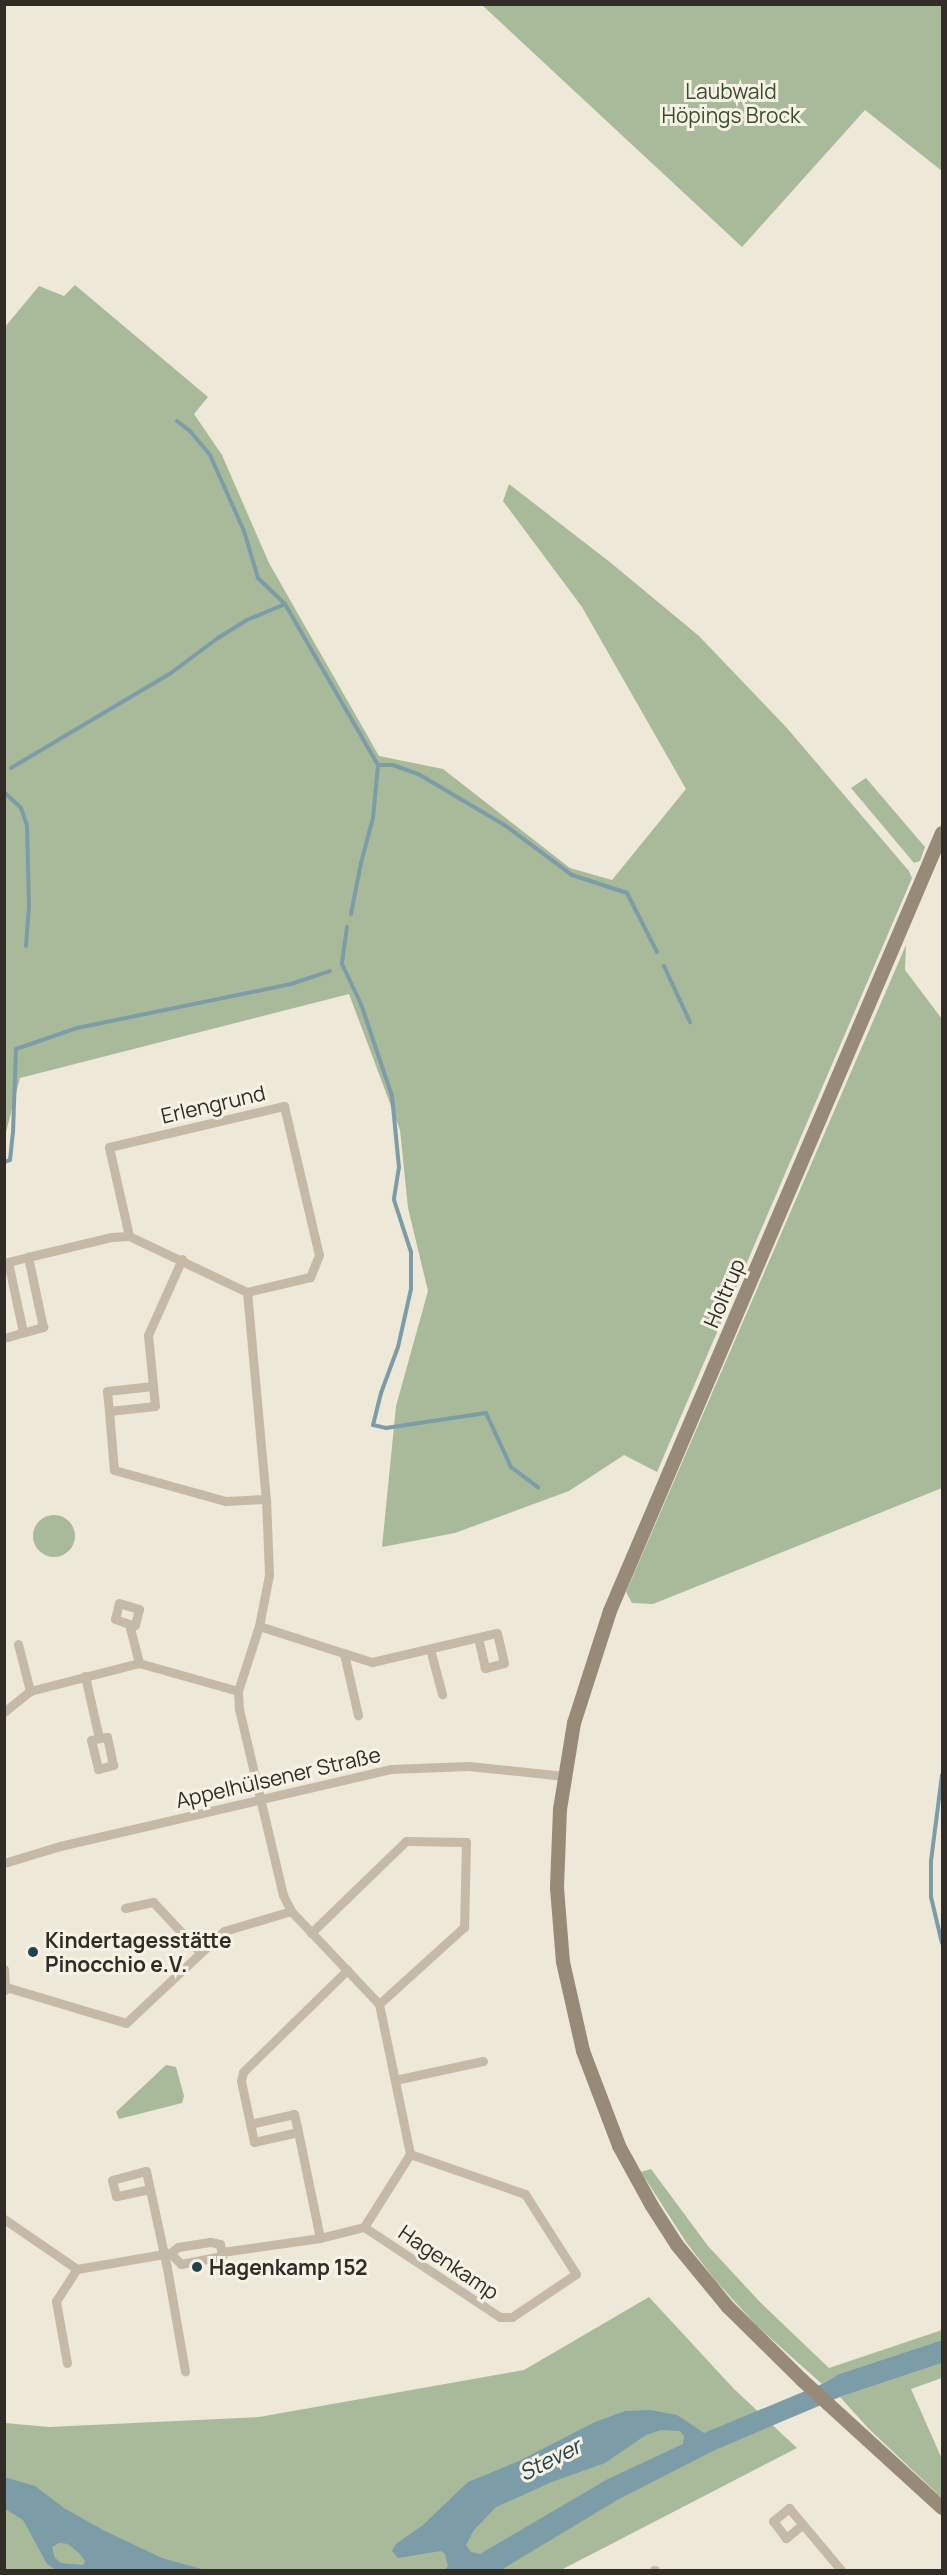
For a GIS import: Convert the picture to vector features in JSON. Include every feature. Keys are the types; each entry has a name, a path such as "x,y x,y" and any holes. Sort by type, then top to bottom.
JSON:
{"main road":[{"name":"Holtrup","path":"942,833 610,1611 577,1712 564,1776 557,1880 563,1962 583,2051 599,2100 636,2180 677,2245 728,2307 802,2380 942,2508"}],"street":[{"name":"Erlengrund","path":"129,1236 109,1147 284,1106 319,1255 310,1277 247,1292"},
{"path":"23,1332 8,1262 111,1237 129,1236 182,1259 247,1292 266,1498 269,1575 259,1626 238,1691 239,1709 283,1895 291,1911 379,2004 411,2154 364,2227 320,2238 222,2252"},
{"path":"4,1338 43,1327 28,1257"},
{"path":"109,1411 155,1406 148,1335 182,1259"},
{"path":"153,1386 108,1391 114,1470 225,1501 266,1498"},
{"path":"129,1624 139,1663"},
{"path":"259,1626 372,1662 478,1638"},
{"path":"18,1644 30,1691"},
{"path":"430,1649 442,1694"},
{"path":"344,1654 358,1715"},
{"path":"4,1712 30,1691 139,1663 238,1691"},
{"path":"85,1676 99,1738"},
{"name":"Appelhülsener Straße","path":"4,1863 60,1846 327,1782 416,1767 468,1766 564,1776"},
{"path":"311,1933 406,1841 466,1842 464,1927 379,2004"},
{"path":"125,1908 153,1902 200,1952"},
{"path":"4,1969 5,1990 126,2023 224,1931 291,1911"},
{"path":"298,2132 254,2142 241,2081 243,2072 347,1970"},
{"path":"395,2080 483,2061"},
{"path":"250,2124 294,2114 320,2238"},
{"name":"Hagenkamp","path":"364,2227 500,2317 512,2317 576,2274 525,2194 411,2154"},
{"path":"150,2189 167,2254 185,2372"},
{"path":"4,2220 77,2269 167,2254 178,2247 210,2242 220,2244 222,2256 181,2264 167,2254"},
{"path":"67,2363 56,2301 77,2269"},
{"path":"802,2525 841,2571"}],"green space":[{"name":"Laubwald Höpings Brock","path":"482,5 942,5 942,171 865,110 742,247"},
{"path":"75,285 208,397 194,414 222,455 269,563 379,756 443,769 570,868 612,880 686,789 582,607 503,501 509,484 611,563 699,636 786,727 909,871 912,878 657,1472 624,1455 569,1491 455,1533 382,1547 396,1406 428,1291 408,1208 400,1130 349,994 20,1078 5,1136 5,327 39,286 64,296"},
{"path":"866,778 925,847 920,861 914,863 851,788"},
{"path":"906,945 905,970 942,1019 942,1488 653,1604 632,1603 626,1592"},
{"path":"54,1515 62,1516 69,1521 74,1528 74,1544 69,1551 62,1556 54,1557 46,1556 39,1551 34,1544 33,1536 34,1528 39,1521 46,1516"},
{"path":"166,2065 176,2067 184,2096 182,2103 119,2119 116,2112"},
{"path":"651,2169 708,2246 760,2302 829,2368 942,2330 942,2340 839,2374 822,2384 757,2326 715,2280 686,2242 641,2172"},
{"path":"649,2297 734,2389 797,2448 561,2570 5,2570 5,2423 49,2427 259,2417 524,2370"},
{"path":"942,2363 942,2378 911,2389 942,2459 942,2498 869,2429 840,2397"}],"water":[{"name":"Stever","path":"942,2340 942,2363 840,2397 715,2450 619,2499 501,2570 445,2570 448,2566 445,2554 441,2551 398,2558 392,2551 396,2544 423,2525 468,2482 519,2461 595,2422 625,2411 651,2410 677,2415 704,2433 822,2384 839,2374","holes":["661,2430 680,2431 684,2436 683,2444 608,2479 480,2554 471,2552 466,2545 474,2530 496,2507 552,2482 605,2463 646,2435"]},
{"path":"4,2477 35,2486 64,2508 103,2530 162,2558 205,2570 56,2570 47,2564 23,2520 5,2509","holes":["59,2543 68,2544 85,2561 83,2565 61,2563 55,2558 52,2547"]}],"waterway":[{"path":"177,421 190,431 210,455 244,531 258,578 285,604 378,765 393,765 420,775 506,826 572,875 627,893 657,952"},
{"path":"11,768 171,673 218,638 247,620 285,604"},
{"path":"351,914 373,818 378,765"},
{"path":"4,792 21,808 27,825 29,906 26,946"},
{"path":"347,927 342,964 361,1004 392,1096 399,1167 394,1200 411,1252 411,1289 398,1347 381,1393 373,1425 386,1428 486,1413 511,1467 538,1487"},
{"path":"664,966 690,1022"},
{"path":"4,1162 10,1160 13,1133 16,1049 77,1028 291,984 330,971"},
{"path":"942,1775 931,1861 931,1897 942,1943"}],"place":[{"name":"Kindertagesstätte Pinocchio e.V.","path":"33,1952"},
{"name":"Hagenkamp 152","path":"197,2267"}]}
